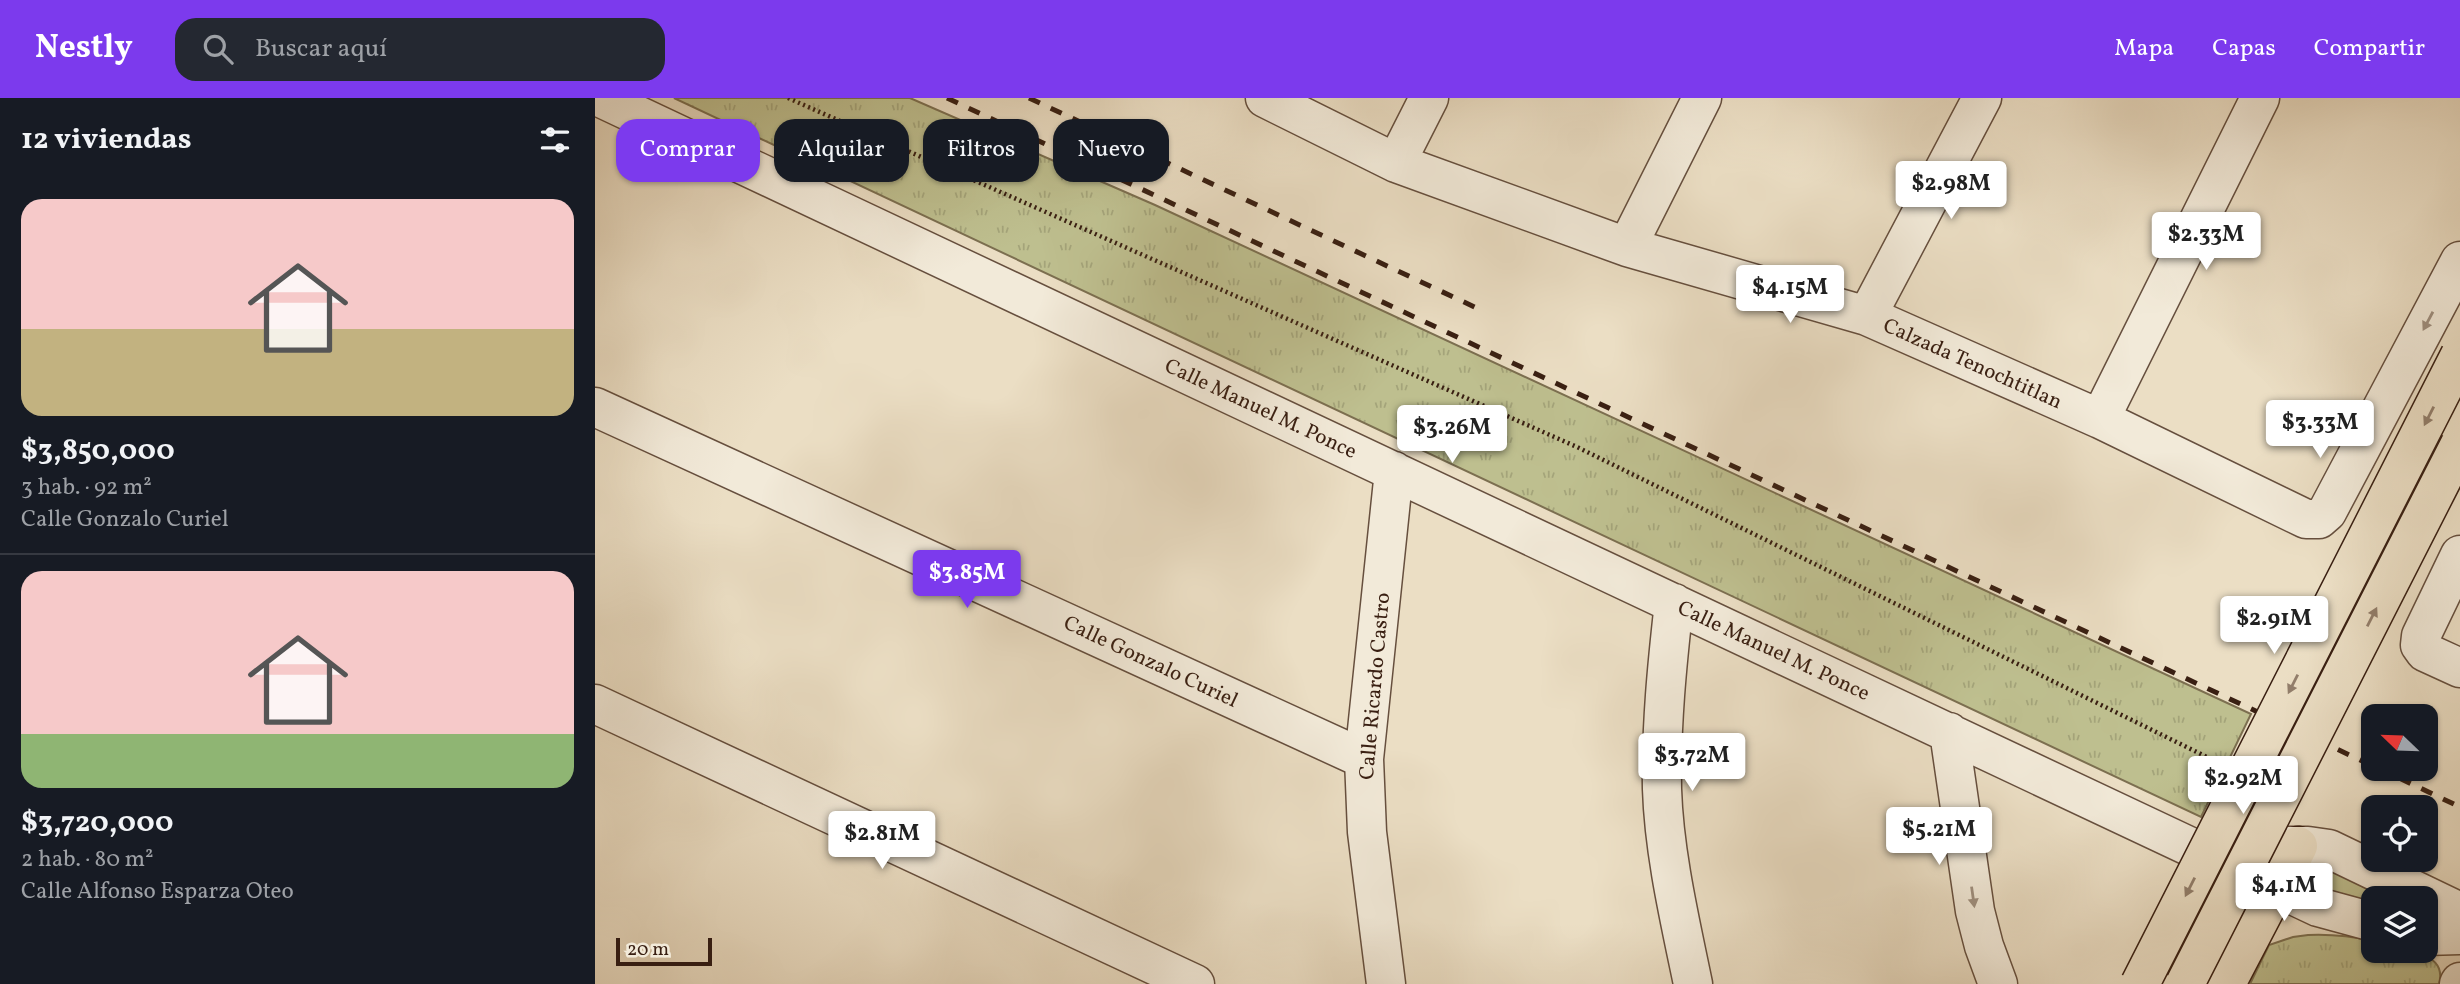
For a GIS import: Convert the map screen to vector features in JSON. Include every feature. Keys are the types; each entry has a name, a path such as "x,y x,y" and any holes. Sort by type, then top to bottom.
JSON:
{"main road":[{"path":"2140,984 2460,355"},
{"path":"2185,984 2460,444"},
{"path":"2226,984 2298,846"}],"street":[{"name":"Calle Manuel M. Ponce","path":"601,98 2318,907 2361,919"},
{"name":"Calzada Tenochtitlan","path":"1265,98 1396,163 1627,247 1867,316 2100,419 2306,519 2319,519 2327,512 2366,436"},
{"path":"1396,163 1429,98"},
{"path":"1627,247 1702,98"},
{"path":"1867,316 1982,98"},
{"path":"2100,419 2260,98"},
{"path":"2459,264 2366,436 2460,482"},
{"name":"Calle Gonzalo Curiel","path":"595,407 1364,759"},
{"name":"Calle Ricardo Castro","path":"1386,984 1367,832 1364,759 1394,471"},
{"path":"2460,555 2421,636 2420,645 2425,652 2460,668"},
{"path":"1674,603 1663,696 1662,791 1674,889 1693,984"},
{"path":"595,704 1195,984"},
{"path":"1949,732 1975,911 1998,984"},
{"name":"Calle Manuel M. Ponce","path":"2187,845 2319,846 2460,912"},
{"path":"2438,936 2460,935"}],"path":[{"path":"788,98 1577,447 2215,762"}],"green space":[{"path":"674,98 910,98 958,119 923,119 923,182 1039,182 1039,154 1053,160 1053,182 1102,182 1155,205 2251,714 2201,817 852,182 909,182 909,119 774,119 774,145 760,138 760,119 719,119"},
{"path":"2328,867 2372,886 2361,886 2361,905 2318,889 2317,876"},
{"path":"2332,935 2361,939 2361,963 2435,963 2440,972 2439,984 2250,984 2269,945 2293,937"}],"railway":[{"path":"947,98 2361,760"},
{"path":"1029,98 1481,310"},
{"path":"2405,781 2460,807"}]}
